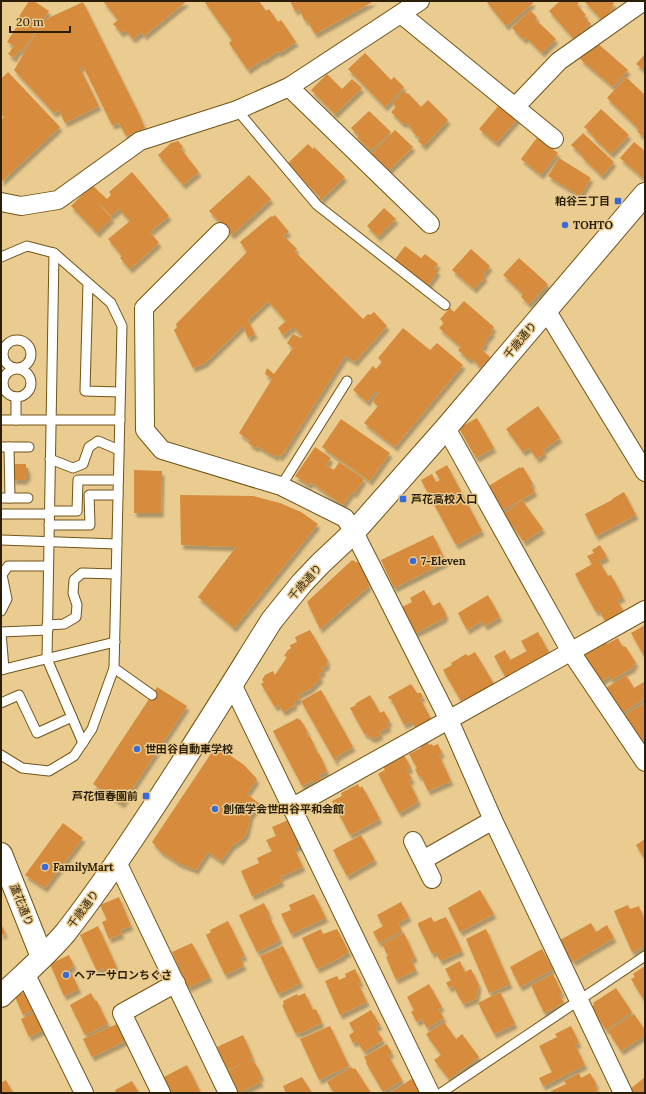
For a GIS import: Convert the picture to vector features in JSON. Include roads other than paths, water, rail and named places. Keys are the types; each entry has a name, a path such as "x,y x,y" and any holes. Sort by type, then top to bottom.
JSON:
{"street":[{"path":"1,202 21,206 58,200 140,141 238,110 289,87 420,1"},
{"path":"516,106 559,60 644,1"},
{"path":"401,14 516,106 554,139"},
{"path":"289,87 430,224"},
{"name":"千歳通り","path":"1,996 65,933 117,862 183,763 272,620 320,564 354,532 446,428 645,194"},
{"path":"220,232 144,308 145,430 162,450 281,486 345,518 354,532 449,720 493,820 623,1093"},
{"path":"546,310 645,472"},
{"path":"446,428 571,652 644,757"},
{"path":"291,808 645,610"},
{"path":"232,684 430,1093"},
{"path":"423,860 493,820"},
{"path":"413,841 432,879"},
{"name":"蘆花通り","path":"1,854 6,882 42,957"},
{"path":"117,862 228,1093"},
{"path":"25,973 84,1093"},
{"path":"161,1093 122,1013 176,983"}],"lane":[{"path":"238,110 317,205 445,305"},
{"path":"1,257 27,246 54,253 111,303 122,326 114,668 92,729 74,756 49,771 22,768 1,755"},
{"path":"54,253 47,659 83,743"},
{"path":"88,283 85,391 120,392"},
{"path":"2,353 5,363 12,368 16,368 23,370 27,373 31,381 29,391 25,394 16,397 8,394 3,386 3,381 6,373 10,370 16,368 22,368 29,362 31,353 28,345 19,340 15,340 6,345 2,353"},
{"path":"281,486 347,381"},
{"path":"16,397 16,420"},
{"path":"1,420 120,420"},
{"path":"50,459 73,468 83,464 88,447 98,440 119,450"},
{"path":"28,498 5,498 5,447 29,447"},
{"path":"1,514 77,511 78,480 118,480"},
{"path":"49,525 90,525 89,495 118,495"},
{"path":"1,540 117,544"},
{"path":"1,611 7,599 2,576 8,566 48,566"},
{"path":"115,642 3,669 1,632 64,624 76,617 77,605 73,593 74,580 82,573 116,574"},
{"path":"114,668 152,695"},
{"path":"1,703 19,695 37,733 72,717"},
{"path":"441,1093 645,956"}],"place":[{"name":"粕谷三丁目","path":"618,201"},
{"name":"TOHTO","path":"565,225"},
{"name":"芦花高校入口","path":"403,499"},
{"name":"7-Eleven","path":"413,561"},
{"name":"世田谷自動車学校","path":"137,749"},
{"name":"芦花恒春園前","path":"146,796"},
{"name":"創価学会世田谷平和会館","path":"215,809"},
{"name":"FamilyMart","path":"45,867"},
{"name":"ヘアーサロンちぐさ","path":"66,975"}]}
